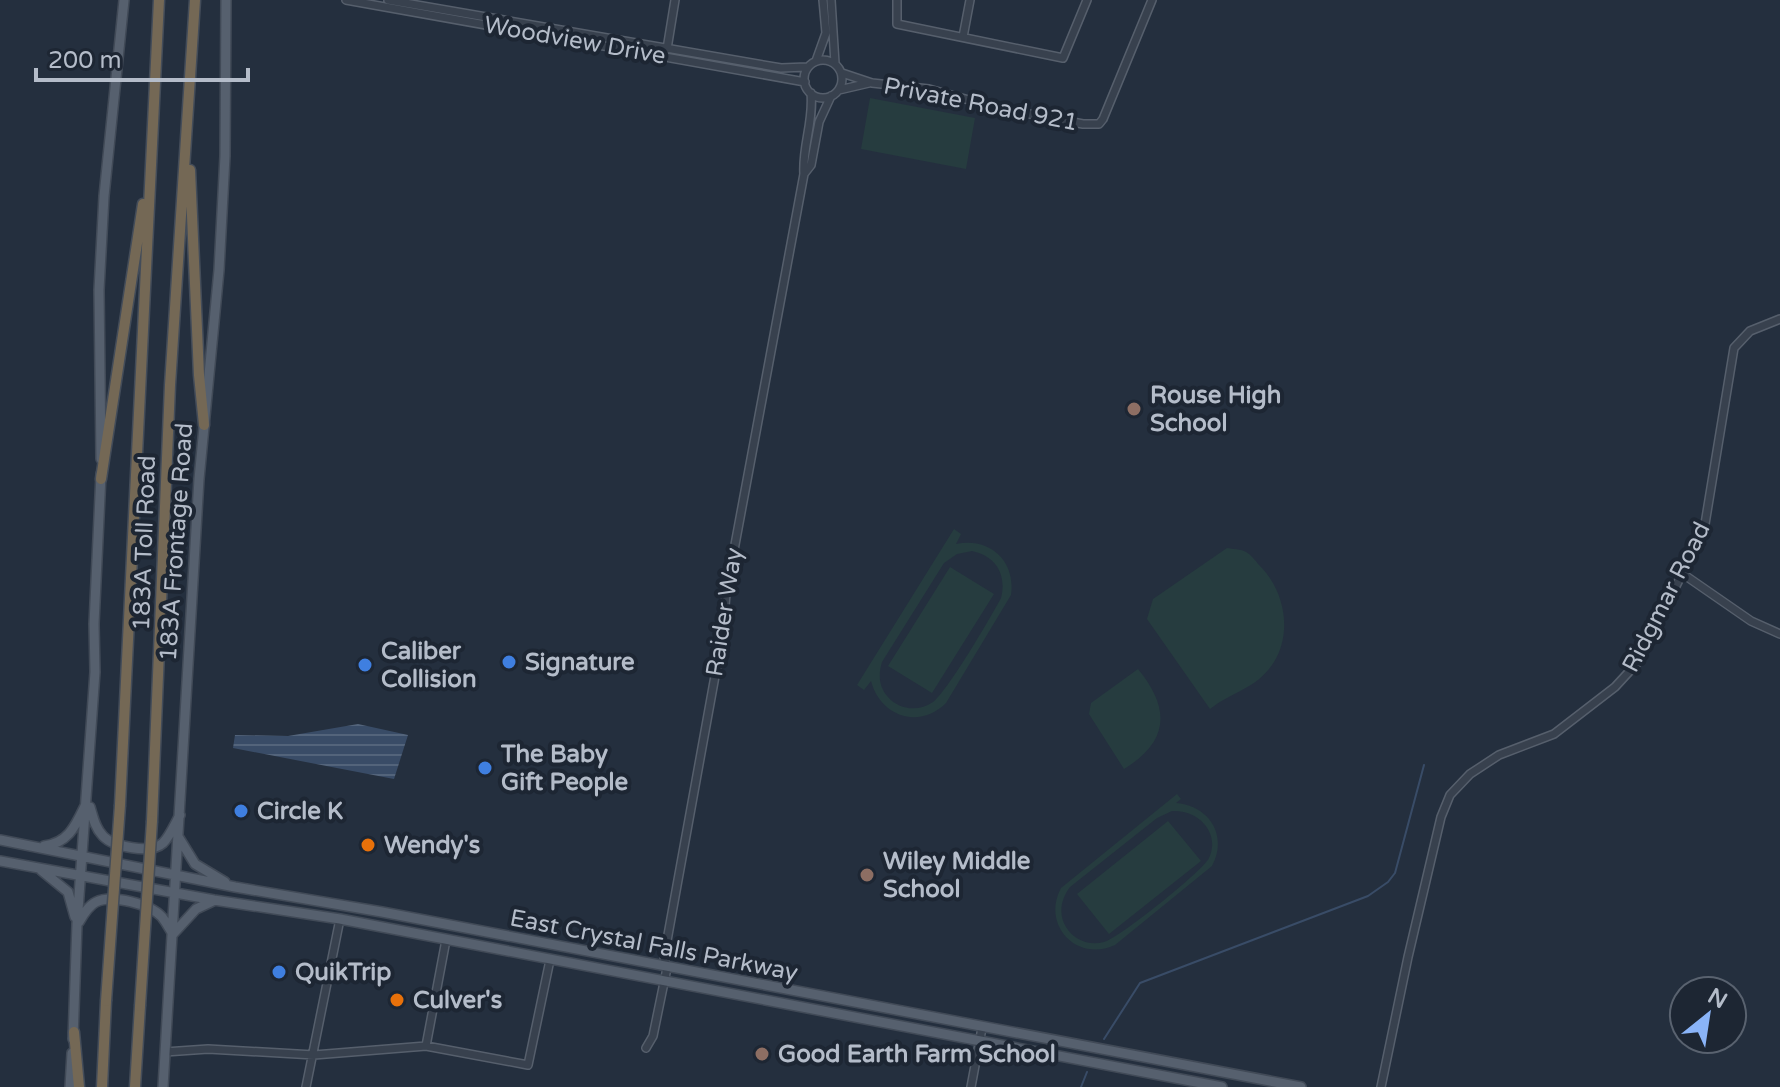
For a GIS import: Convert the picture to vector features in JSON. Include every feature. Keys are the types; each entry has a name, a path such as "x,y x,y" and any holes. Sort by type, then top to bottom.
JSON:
{"highway":[{"name":"183A Toll Road","path":"102,1087 120,805 159,0"},
{"name":"183A Toll Road","path":"135,1087 152,821 170,385 195,0"},
{"path":"187,124 204,425"},
{"path":"101,479 152,151"},
{"path":"74,1032 79,1087"}],"main road":[{"path":"70,1087 77,924 95,672 94,624 101,479 99,290 104,196 124,0"},
{"name":"183A Frontage Road","path":"163,1087 204,425 220,256 225,156 226,0"},
{"path":"88,800 102,836 112,843 132,847 154,848 162,844 180,814"},
{"path":"35,847 51,845 66,838 88,800"},
{"path":"179,838 195,864 235,887"},
{"name":"East Crystal Falls Parkway","path":"0,840 1301,1087"},
{"name":"East Crystal Falls Parkway","path":"0,861 214,900 340,919 1222,1087"},
{"path":"35,867 68,892 77,924"},
{"path":"77,924 99,900 117,901 150,907 163,918 173,934 196,909 214,900"},
{"path":"446,940 448,926"},
{"path":"550,960 552,946"},
{"path":"826,1013 828,999"},
{"path":"1140,1057 1140,1072"}],"street":[{"name":"Woodview Drive","path":"346,0 805,82"},
{"name":"Woodview Drive","path":"388,0 781,68 807,67"},
{"path":"666,57 675,0"},
{"path":"816,61 826,33 823,0"},
{"path":"831,0 835,63 842,73 839,90 822,98 811,93 805,82 807,67 822,60 835,63"},
{"path":"897,0 897,24 1063,58 1087,0"},
{"path":"963,37 970,0"},
{"name":"Private Road 921","path":"842,73 872,83 929,89 998,108 1083,124 1099,124 1152,0"},
{"name":"Private Road 921","path":"839,90 872,83"},
{"name":"Raider Way","path":"646,1048 653,1036 667,968 664,957 723,632 731,562 804,174 803,163 812,117 811,93"},
{"name":"Raider Way","path":"804,174 811,165 819,122 831,96"},
{"name":"Ridgmar Road","path":"1381,1087 1411,943 1441,817 1450,795 1465,777 1489,761 1554,734 1624,680 1638,662 1683,574 1707,518 1734,348 1750,331 1780,319"},
{"path":"1683,574 1751,621 1780,634"},
{"path":"306,1087 340,919"},
{"path":"426,1046 446,940"},
{"path":"165,1052 208,1049 314,1055 426,1046 528,1065 550,960"},
{"path":"971,1087 982,1028"}],"green space":[{"path":"870,98 975,118 966,169 861,149"},
{"path":"954,529 961,534 956,544 979,544 998,554 1009,571 1011,595 946,703 924,716 902,715 883,703 871,681 864,690 857,685","holes":["972,551 988,557 1001,574 1001,598 940,695 922,707 898,705 888,697 881,685 882,662 944,563 957,554"]},
{"path":"1227,548 1248,553 1275,586 1283,611 1283,637 1274,662 1260,678 1210,709 1147,619 1153,599"},
{"path":"950,567 994,594 932,693 888,666"},
{"path":"1138,669 1156,697 1160,723 1150,747 1124,769 1089,714 1091,703"},
{"path":"1177,794 1181,799 1176,803 1188,805 1207,816 1217,834 1218,844 1212,866 1115,945 1088,949 1066,937 1056,915 1061,888","holes":["1172,811 1198,818 1209,831 1212,848 1203,865 1160,904 1112,938 1093,943 1073,935 1066,927 1061,912 1064,896 1070,887 1157,818"]},
{"path":"1168,821 1201,861 1109,934 1077,894"}],"water":[{"path":"358,724 408,735 394,779 233,748 235,735 288,736"}],"waterway":[{"path":"1104,1039 1140,983 1368,896 1388,882 1395,873 1424,765"},
{"path":"1081,1087 1087,1072"}],"place":[{"name":"Rouse High School","path":"1134,409"},
{"name":"Signature","path":"509,662"},
{"name":"Caliber Collision","path":"365,665"},
{"name":"The Baby Gift People","path":"485,768"},
{"name":"Circle K","path":"241,811"},
{"name":"Wendy's","path":"368,845"},
{"name":"Wiley Middle School","path":"867,875"},
{"name":"QuikTrip","path":"279,972"},
{"name":"Culver's","path":"397,1000"},
{"name":"Good Earth Farm School","path":"762,1054"}]}
